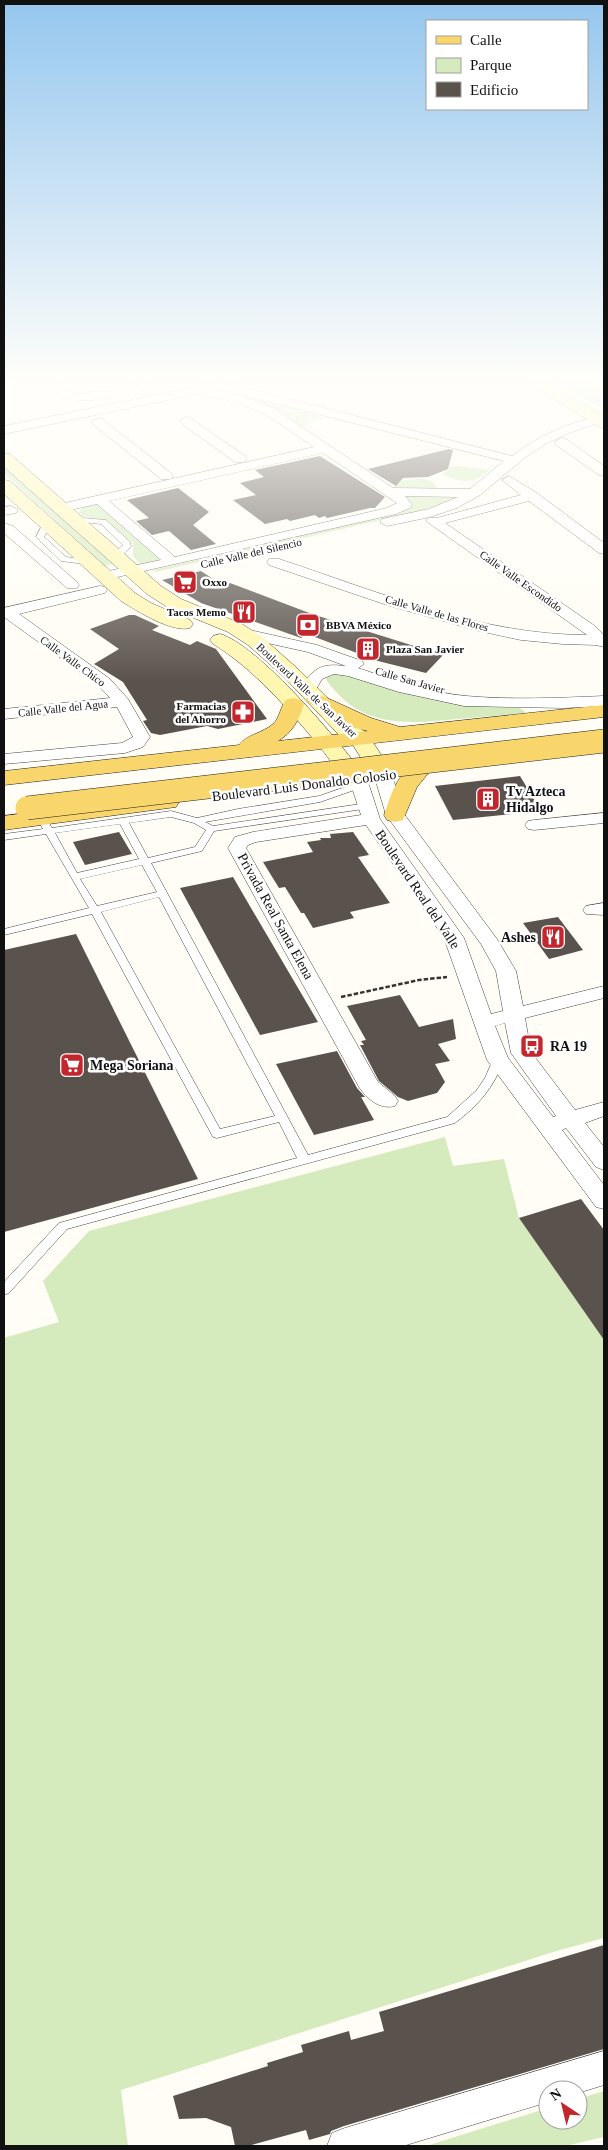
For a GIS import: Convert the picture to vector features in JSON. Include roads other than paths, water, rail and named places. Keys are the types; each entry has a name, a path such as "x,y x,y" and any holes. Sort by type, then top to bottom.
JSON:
{"main road":[{"name":"Boulevard Valle de San Javier","path":"31,481 136,576 174,603 245,634 264,648 306,698 329,742 359,778"},
{"name":"Boulevard Valle de San Javier","path":"4,485 90,563 103,584 144,607 223,641 306,698 358,738 383,775"},
{"path":"224,754 258,741 284,728 291,715 306,698 362,723 410,732"},
{"path":"4,778 410,732 602,726"},
{"name":"Boulevard Luis Donaldo Colosio","path":"30,808 359,778 602,726"},
{"name":"Boulevard Luis Donaldo Colosio","path":"4,823 30,808 415,747 602,726"},
{"path":"395,815 406,785 421,771 401,752 398,742 410,732"},
{"path":"292,746 310,763 313,773 312,783"},
{"name":"Boulevard Luis Donaldo Colosio","path":"4,810 312,783 604,750"}],"street":[{"path":"63,509 149,481"},
{"path":"63,509 175,481"},
{"path":"374,481 390,492 472,493"},
{"name":"Calle Valle del Silencio","path":"103,584 136,576 187,568 421,514 460,501 487,481"},
{"path":"511,481 604,550"},
{"name":"Calle Valle del Silencio","path":"136,576 172,562 391,510 405,505 405,503 390,492"},
{"name":"Calle Valle Escondido","path":"532,496 433,521 601,637"},
{"path":"100,500 172,562"},
{"path":"4,527 72,585"},
{"name":"Calle Valle de las Flores","path":"274,562 453,620 488,629 530,636 601,637"},
{"path":"4,609 72,585 103,584"},
{"path":"4,609 103,584"},
{"name":"Calle Valle Chico","path":"4,609 104,682 122,702 142,737 137,743 125,748 4,759"},
{"name":"Calle San Javier","path":"245,634 312,648 408,685"},
{"path":"306,698 316,676 332,669 333,661 324,653"},
{"name":"Calle San Javier","path":"332,669 350,671 449,694 473,702 498,700 564,703 604,701"},
{"name":"Calle Valle del Agua","path":"4,714 122,702"},
{"name":"Boulevard Real del Valle","path":"383,775 395,815 490,943 506,971 516,1014 515,1029 521,1053 538,1079 604,1162"},
{"name":"Boulevard Real del Valle","path":"359,778 369,813 454,938 469,974 483,1022 498,1060 604,1201"},
{"name":"Privada Real Santa Elena","path":"369,813 253,837 241,841 238,848 370,1087 387,1101"},
{"path":"534,825 604,818"},
{"path":"483,1022 604,992"},
{"path":"498,1060 521,1053"},
{"path":"547,1126 604,1109"},
{"path":"345,2146 604,2068"}],"lane":[{"path":"197,821 222,814 313,802 339,795 359,778"},
{"path":"30,808 123,820 171,814 197,821 211,829 369,813"},
{"path":"4,837 30,808"},
{"path":"30,808 94,909 217,1134 281,1118"},
{"path":"123,820 305,1161"},
{"path":"74,877 199,849 211,829"},
{"path":"4,932 162,894"},
{"path":"4,1290 63,1226 451,1120 471,1105 485,1089 493,1076 498,1060"}],"place":[{"name":"Oxxo","path":"185,582"},
{"name":"Tacos Memo","path":"244,612"},
{"name":"BBVA México","path":"308,625"},
{"name":"Plaza San Javier","path":"368,649"},
{"name":"Farmacias del Ahorro","path":"243,712"},
{"name":"Tv Azteca Hidalgo","path":"488,799"},
{"name":"Ashes","path":"553,937"},
{"name":"RA 19","path":"532,1046"},
{"name":"Mega Soriana","path":"72,1065"}]}
